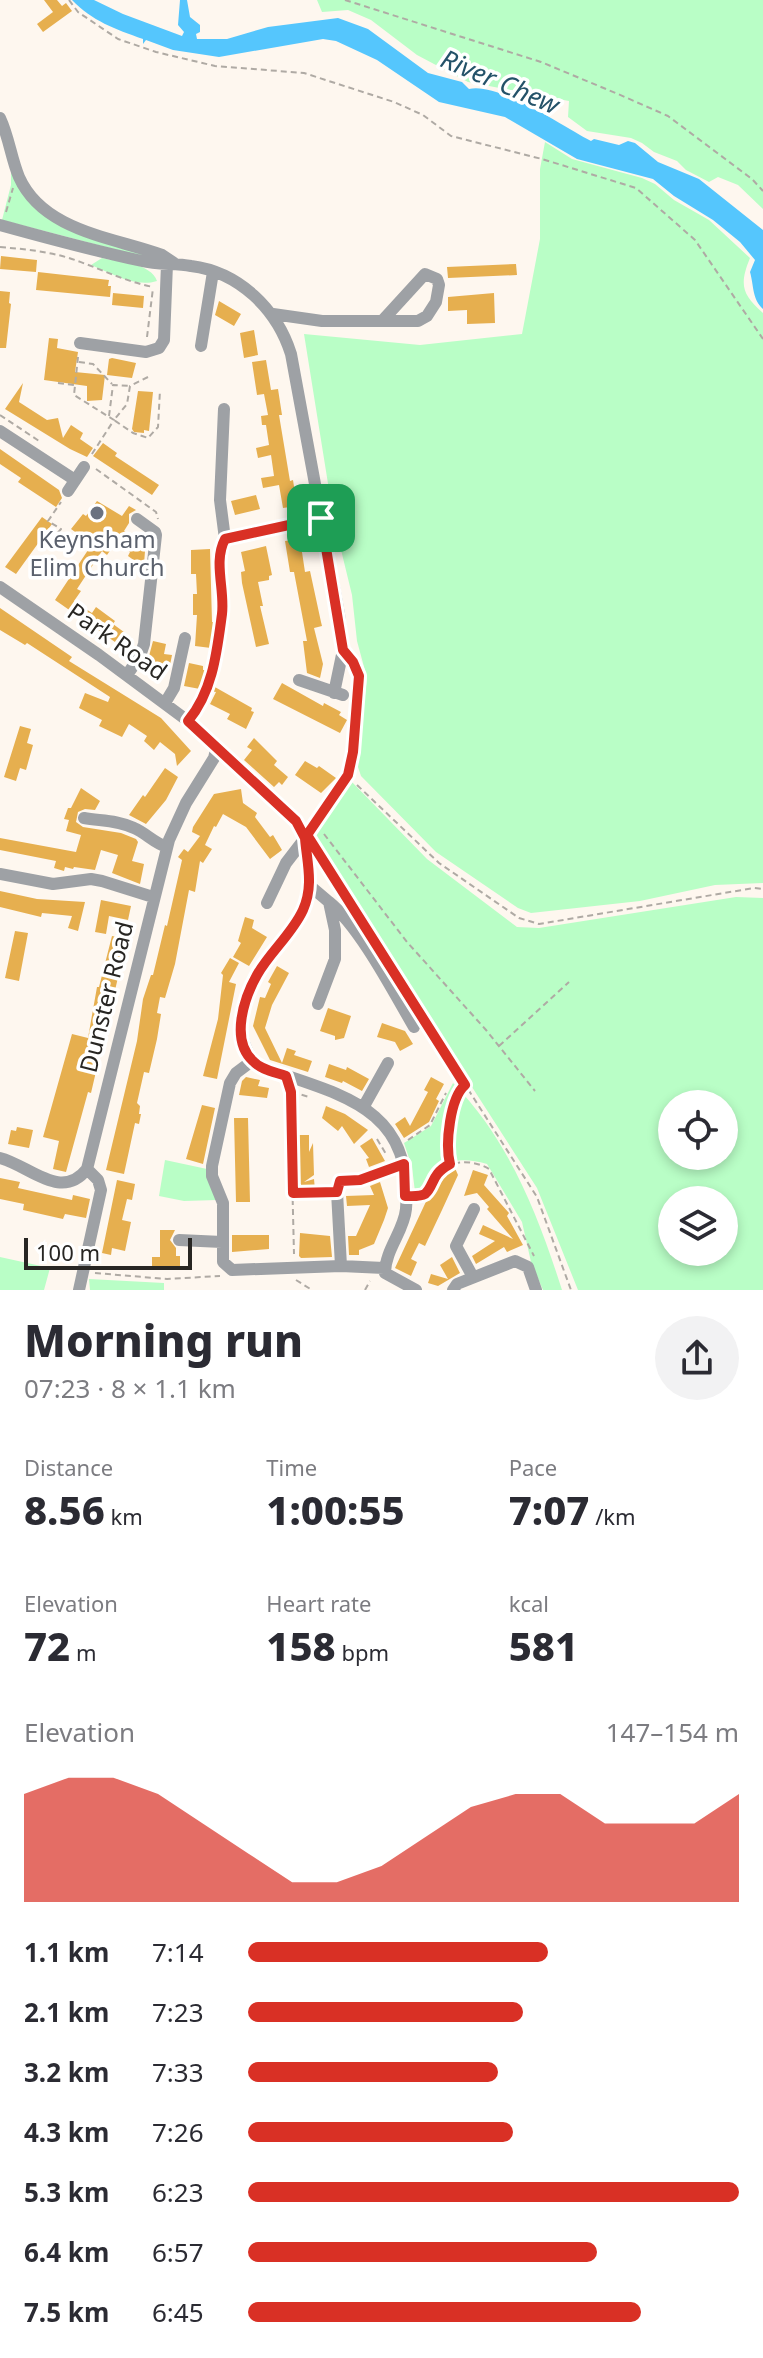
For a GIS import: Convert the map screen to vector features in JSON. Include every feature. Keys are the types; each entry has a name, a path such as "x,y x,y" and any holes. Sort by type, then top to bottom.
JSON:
{"street":[{"path":"0,118 19,176 38,205 75,227 162,255 172,264"},
{"path":"1,226 146,262 194,266 213,272 259,298 273,314 291,354 343,650 339,694 299,680"},
{"path":"80,343 146,352 159,348 164,340 166,278 172,264"},
{"path":"201,346 213,272"},
{"path":"273,314 322,321 382,321 418,321 427,316 436,302 437,279 425,274 382,321"},
{"path":"222,614 220,550 225,539 220,500 224,409"},
{"path":"0,431 72,486 84,467"},
{"path":"225,539 321,518"},
{"path":"127,675 144,644 156,535 137,519"},
{"name":"Park Road","path":"0,587 188,721 308,834"},
{"path":"165,703 174,688 185,638"},
{"name":"Dunster Road","path":"87,1169 167,847 186,803 216,750"},
{"path":"267,903 286,863 348,775 353,752"},
{"path":"84,818 112,820 131,826 155,843 167,847"},
{"path":"308,834 309,885 299,917 257,976 246,1000 241,1035 243,1045 252,1061 341,1094 364,1106 383,1124 397,1147 405,1196 404,1217 384,1268 388,1276 416,1290"},
{"path":"0,874 53,884 91,879 153,897"},
{"path":"309,885 342,912 419,1022"},
{"path":"318,1004 335,959 335,930 329,902"},
{"path":"252,1061 236,1073 230,1083 212,1166 212,1176 223,1203 223,1262 232,1270 341,1266 384,1268"},
{"path":"364,1106 388,1063"},
{"path":"0,1158 20,1165 42,1179 58,1183 71,1182 87,1169 98,1180 101,1190 79,1290"},
{"path":"341,1266 337,1192 340,1181 360,1180 398,1166"},
{"path":"473,1277 456,1246 474,1209"},
{"path":"179,1240 222,1242"},
{"path":"453,1290 457,1284 515,1261 528,1267 536,1290"}],"path":[{"path":"69,0 78,12 118,39 156,52 215,66 304,73 394,102 423,115 451,136 542,159 636,188 695,240 763,339"},
{"path":"345,0 541,62 668,116 752,179 763,191"},
{"path":"1,226 13,179"},
{"path":"0,247 36,250 69,258 133,283 153,287 166,278"},
{"path":"146,352 153,287"},
{"path":"80,343 74,395 133,433 148,438 158,427 160,390"},
{"path":"78,361 93,364 113,385 130,386 148,377"},
{"path":"58,383 75,385"},
{"path":"109,417 113,385"},
{"path":"84,467 127,404 130,386"},
{"path":"58,542 56,535 61,529 48,521 72,486"},
{"path":"188,721 207,692 222,614"},
{"path":"343,650 359,676 353,752"},
{"path":"348,775 439,863 519,918 539,924 763,889"},
{"path":"308,834 355,911"},
{"path":"308,834 327,836 363,888 535,1091"},
{"path":"498,1047 569,982"},
{"path":"419,1022 465,1085 537,1197 571,1290"},
{"path":"286,1076 291,1092 294,1267 296,1281 312,1290"},
{"path":"450,1164 447,1141 457,1092 465,1085"},
{"path":"291,1092 311,1097"},
{"path":"397,1147 430,1125 446,1093"},
{"path":"376,1136 398,1166"},
{"path":"405,1196 424,1194 437,1173 450,1164 477,1163 489,1169 537,1261"},
{"path":"293,1193 337,1192"},
{"path":"84,1272 167,1279 184,1276 216,1278 232,1270"},
{"path":"365,1290 370,1280"}],"green space":[{"path":"317,0 763,0 763,209 738,185 718,177 709,182 686,170 677,161 631,138 587,131 568,117 569,101 468,82 417,55 371,20 348,10 322,12"},
{"path":"545,142 572,159 655,184 674,200 709,220 750,258 744,275 744,288 763,313 763,883 715,885 640,901 531,913 518,908 436,852 361,776 357,764 367,678 334,521 304,334 420,345 522,334 540,239 540,169"},
{"path":"11,170 38,211 154,254 152,259 2,220 11,185"},
{"path":"102,258 141,267 154,275 157,281 140,283 91,265"},
{"path":"351,781 427,859 517,927 539,928 736,897 763,898 763,1290 578,1290 537,1188 311,837"},
{"path":"453,1083 490,1129 520,1180 562,1290 543,1290 531,1262 522,1222 487,1164 465,1160 449,1163 436,1173 423,1191 415,1192 412,1167 404,1143 431,1126"},
{"path":"165,1160 207,1169 217,1200 184,1201 159,1196"},
{"path":"0,1257 50,1268 44,1290 0,1290"},
{"path":"89,1279 164,1283 164,1290 90,1290"}],"water":[{"name":"River Chew","path":"72,0 94,0 182,36 184,32 178,25 180,0 187,0 190,17 200,25 197,39 227,39 268,27 338,18 368,29 428,73 462,82 469,89 497,92 514,99 591,141 594,139 619,145 628,141 635,143 658,162 699,179 763,230 763,309 755,297 750,272 755,260 740,242 653,179 577,159 505,117 439,102 377,60 336,41 323,39 219,57 173,50 146,40 143,44 143,39 96,19"}],"building":[{"path":"44,0 57,0 62,6 66,3 72,11 43,32 37,24 53,12"},
{"path":"1,256 37,260 36,272 0,269"},
{"path":"516,264 517,275 448,278 447,267"},
{"path":"38,272 109,280 110,297 36,290"},
{"path":"0,291 10,292 6,348 0,348"},
{"path":"113,293 144,296 143,308 112,305"},
{"path":"494,293 495,323 467,324 467,310 448,311 448,297"},
{"path":"219,301 241,314 234,326 215,315"},
{"path":"254,330 258,355 244,358 240,333"},
{"path":"49,338 58,339 57,348 78,352 75,372 105,375 102,400 87,401 87,386 44,380"},
{"path":"109,359 136,363 132,378 107,375"},
{"path":"266,360 271,390 278,389 282,415 279,415 297,506 283,508 279,485 263,488 261,478 274,476 271,455 258,458 256,448 269,445 266,425 262,425 261,416 268,415 264,394 257,395 252,362"},
{"path":"23,383 19,402 47,420 58,418 63,438 71,425 83,433 80,439 93,448 87,457 5,409"},
{"path":"138,391 153,392 149,431 144,430 144,433 132,429"},
{"path":"103,443 117,453 115,456 159,485 152,495 93,456"},
{"path":"0,449 59,490 62,498 56,507 18,482 21,478 0,464"},
{"path":"256,495 260,509 235,515 231,501"},
{"path":"97,501 122,516 129,506 136,510 129,514 129,523 124,531 139,541 136,545 145,551 144,564 142,566 128,556 130,552 116,542 107,555 102,551 77,589 81,591 74,601 92,613 96,607 115,621 113,624 132,638 125,649 55,600 92,544 71,529"},
{"path":"42,517 52,524 16,574 5,567"},
{"path":"300,539 305,572 310,571 322,626 314,628 323,664 320,678 307,673 303,641 307,641 285,541"},
{"path":"266,546 272,575 269,580 258,582 269,644 256,647 242,583 241,572 245,571 241,552"},
{"path":"210,549 214,622 211,648 195,646 197,615 193,615 193,594 197,594 196,574 191,574 191,550"},
{"path":"0,608 72,657 69,661 161,718 191,751 177,766 175,754 160,742 154,750 144,741 147,736 129,724 122,737 99,726 102,720 79,708 85,693 108,702 110,697 27,643 25,645 0,630"},
{"path":"153,641 166,644 164,654 172,655 169,670 152,666 152,661 148,660"},
{"path":"189,663 203,666 203,670 208,670 206,682 252,708 254,712 246,729 227,719 230,714 210,704 216,692 184,686"},
{"path":"282,683 323,706 324,703 341,712 339,715 347,720 340,733 273,699"},
{"path":"20,726 31,729 27,743 33,745 26,770 20,768 16,781 4,777"},
{"path":"254,738 277,761 274,765 288,777 282,785 279,782 274,787 244,760 252,750 247,747"},
{"path":"305,761 336,778 321,793 295,775"},
{"path":"165,768 178,777 166,800 146,824 129,815 143,795 145,797"},
{"path":"81,788 100,801 95,810 78,812 76,822 83,827 121,833 136,839 138,842 132,861 144,864 140,884 112,873 118,855 101,850 95,870 65,867 64,871 54,868 56,861 0,850 0,838 76,852 81,835 66,831 69,820 64,819"},
{"path":"241,789 243,803 257,813 255,817 270,837 273,835 282,850 270,859 246,827 223,814 214,826 205,845 212,849 203,863 200,861 195,892 189,890 165,998 160,997 157,1039 149,1073 144,1072 137,1103 141,1114 139,1124 135,1123 124,1174 106,1170 137,1041 143,999 167,926 182,860 178,857 184,849 188,852 200,836 192,832 193,827 214,794"},
{"path":"0,891 37,899 85,902 78,931 68,928 72,916 42,913 41,917 0,907"},
{"path":"101,900 131,906 128,920 109,916 106,934 95,932"},
{"path":"245,917 254,920 252,928 267,937 249,966 233,957 241,943 238,941"},
{"path":"15,931 28,933 19,981 5,978"},
{"path":"112,936 127,939 91,1093 88,1092 66,1172 53,1169 59,1141 43,1137 72,1034 88,1038 97,987"},
{"path":"230,958 239,963 229,982 236,984 217,1079 203,1076 218,1019 221,973"},
{"path":"277,966 289,973 272,1005 265,1028 282,1063 287,1048 296,1051 294,1055 312,1061 308,1072 270,1060 253,1026 260,997 265,998 271,984 268,982"},
{"path":"328,1008 351,1016 344,1038 335,1040 335,1036 320,1031"},
{"path":"382,1023 405,1031 413,1044 400,1051 395,1042 377,1037"},
{"path":"329,1064 346,1070 347,1067 369,1079 362,1091 343,1081 325,1077"},
{"path":"246,1077 260,1080 258,1086 269,1088 267,1098 239,1095"},
{"path":"431,1077 444,1084 436,1099 439,1101 429,1122 404,1138 395,1124 405,1117 410,1126 428,1092 424,1090"},
{"path":"202,1105 215,1108 203,1164 186,1159"},
{"path":"326,1106 345,1114 368,1130 354,1144 342,1126 338,1131 322,1118"},
{"path":"234,1118 248,1118 250,1202 236,1202"},
{"path":"17,1127 33,1130 29,1148 8,1144 11,1130 16,1131"},
{"path":"295,1135 309,1135 309,1152 313,1143 314,1175 304,1182 314,1179 315,1190 286,1191 297,1185"},
{"path":"372,1138 385,1161 369,1167 366,1159 369,1158 360,1146"},
{"path":"455,1168 458,1175 425,1246 419,1243 411,1259 417,1262 411,1276 395,1268 437,1178 441,1180 445,1172"},
{"path":"473,1170 488,1175 484,1185 509,1213 507,1216 523,1245 507,1252 504,1247 476,1264 472,1256 495,1241 479,1234 483,1225 513,1239 477,1193 464,1196"},
{"path":"0,1178 20,1182 18,1188 72,1200 73,1195 90,1199 86,1218 65,1214 63,1219 23,1210 24,1204 0,1199"},
{"path":"117,1180 135,1184 132,1200 127,1199 122,1220 131,1222 125,1251 112,1248 111,1255 102,1253"},
{"path":"380,1182 388,1208 374,1244 359,1250 359,1255 349,1255 348,1236 356,1236 370,1205 347,1206 346,1196 374,1195 370,1186"},
{"path":"160,1230 175,1230 170,1240 176,1248 176,1256 180,1256 180,1267 152,1268 152,1257 160,1257"},
{"path":"300,1233 330,1236 332,1257 301,1258"},
{"path":"232,1235 269,1235 269,1249 232,1252"},
{"path":"452,1257 460,1273 438,1286 428,1283 431,1274 448,1279 440,1265"}],"place":[{"name":"Keynsham Elim Church","path":"97,513"}],"route":[{"path":"321,518 225,539 220,550 222,614 211,679 197,711 188,721 296,821 305,838 307,835 465,1085 455,1098 447,1141 450,1164 433,1177 426,1192 421,1195 405,1196 404,1164 360,1180 340,1181 337,1192 293,1193 291,1092 286,1076 252,1061 241,1035 246,1000 257,976 304,908 310,866 305,838 307,835 316,824 348,775 353,752 359,676 343,650 321,518"}]}
